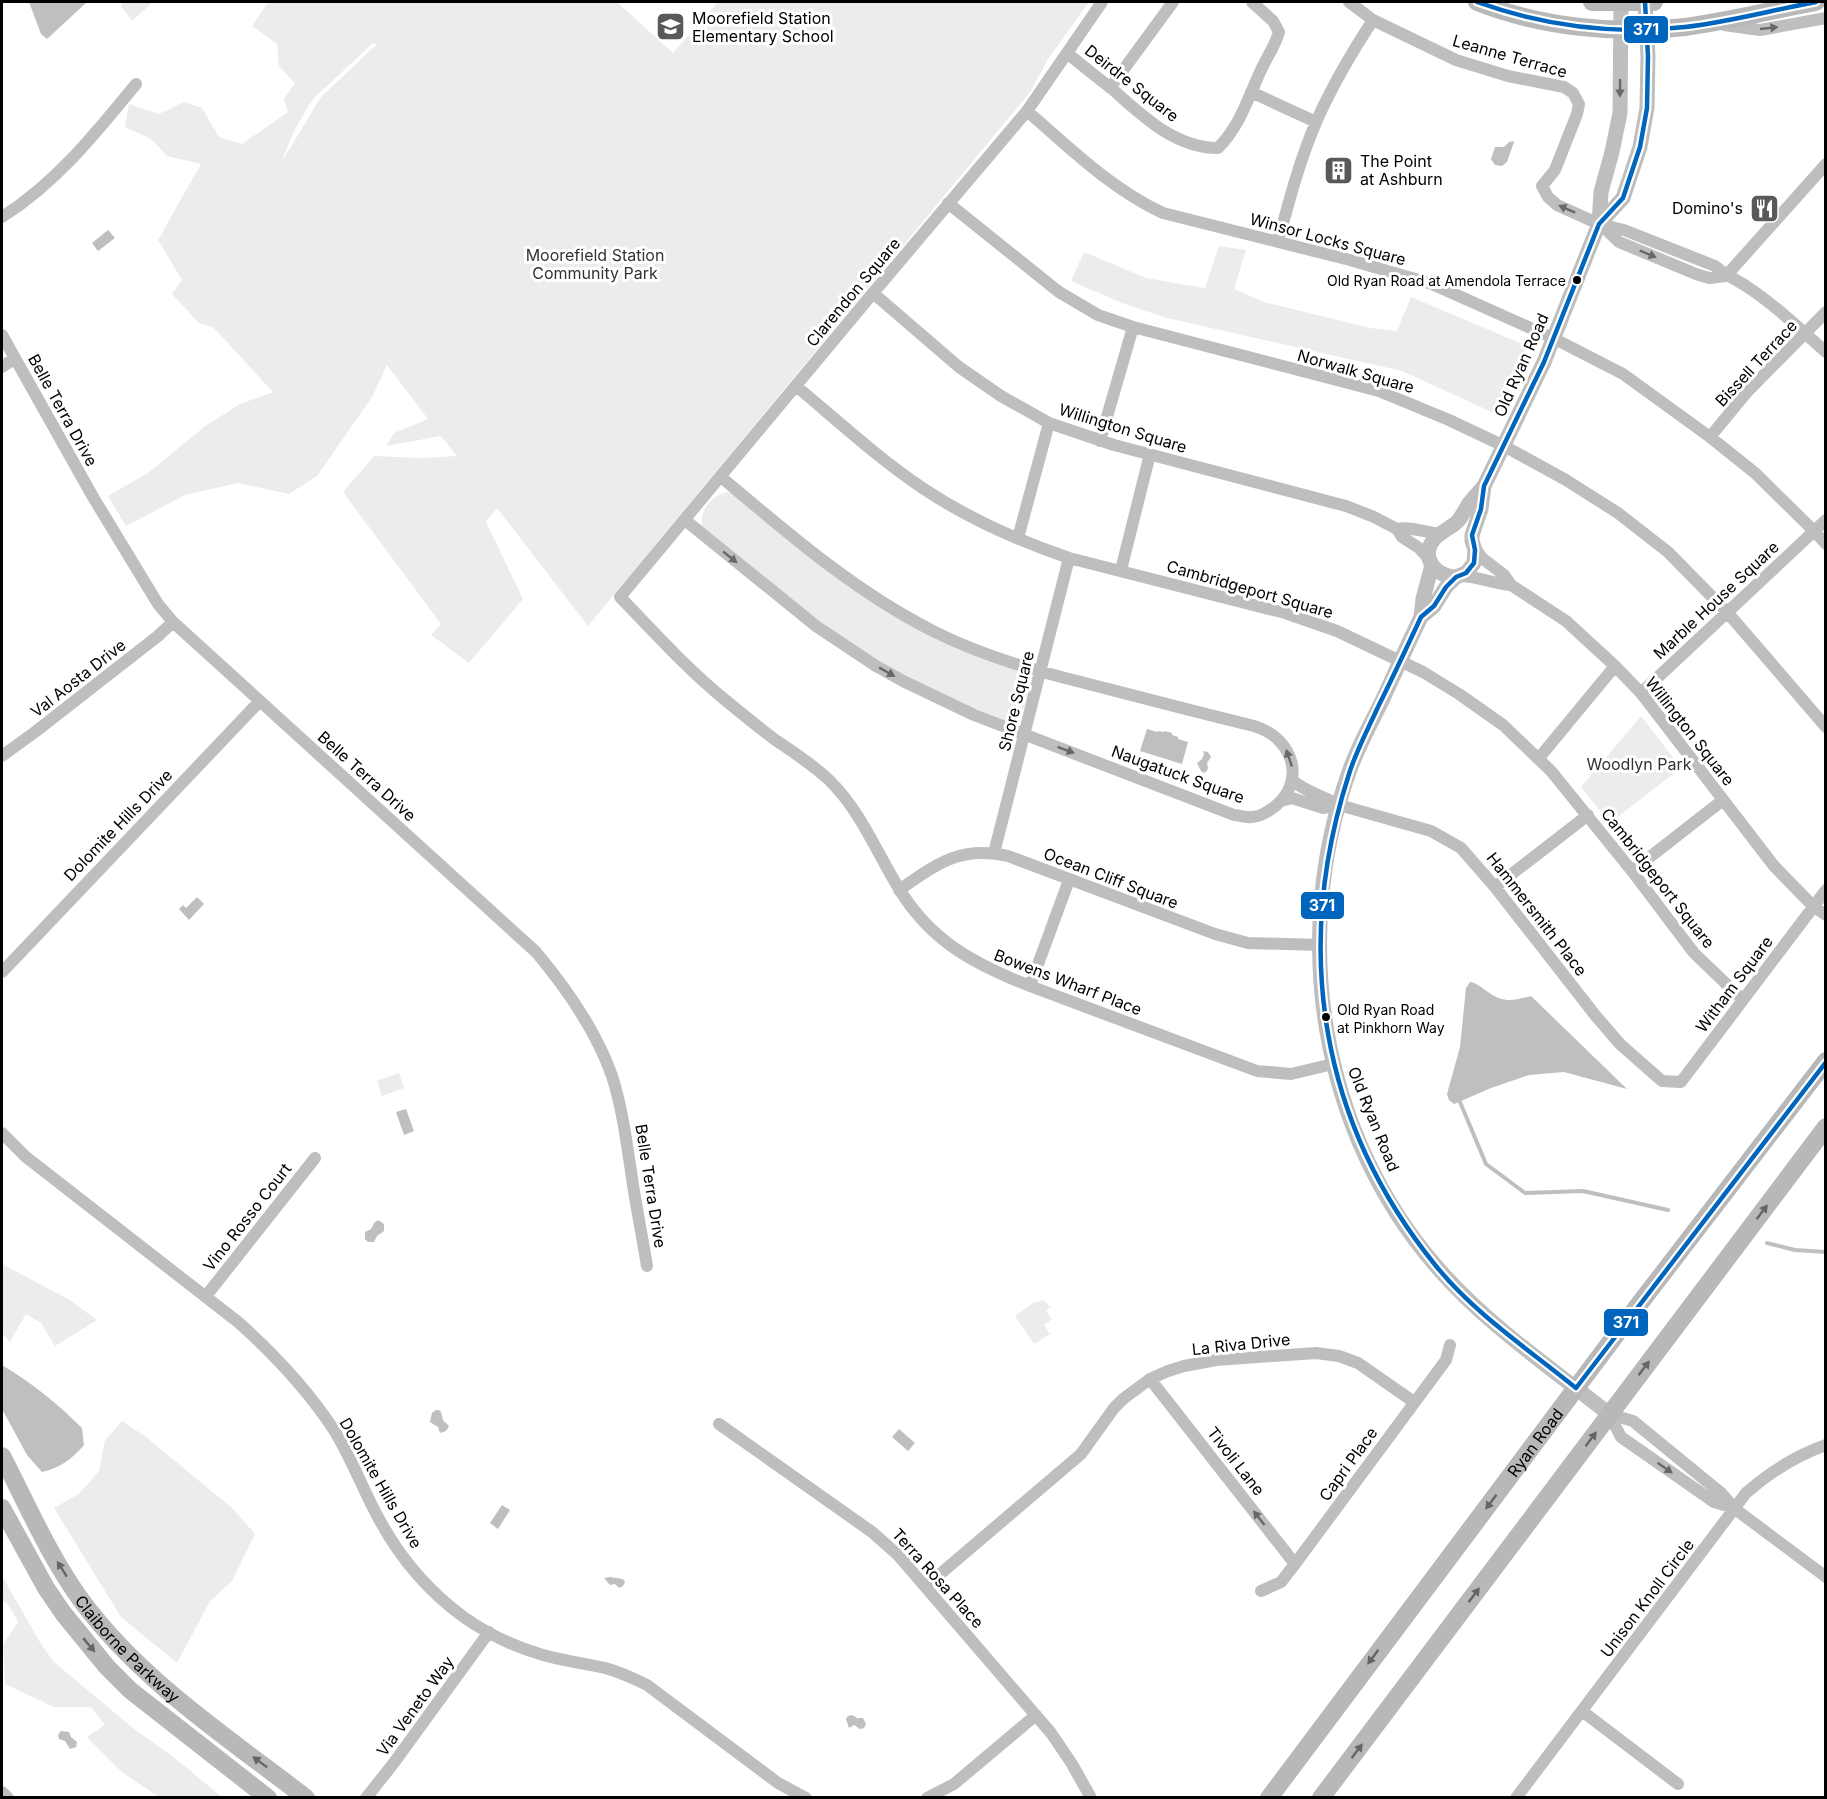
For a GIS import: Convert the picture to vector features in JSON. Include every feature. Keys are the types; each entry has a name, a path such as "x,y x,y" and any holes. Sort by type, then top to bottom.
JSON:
{"main road":[{"path":"1477,2 1525,18 1621,29 1683,27 1816,2"},
{"path":"1592,2 1654,2"},
{"name":"Ryan Road","path":"1269,1797 1576,1388 1826,1061"},
{"path":"1322,1797 1826,1127"},
{"name":"Claiborne Parkway","path":"2,1456 58,1563 81,1599 111,1637 146,1672 182,1703 306,1797"},
{"name":"Claiborne Parkway","path":"2,1508 45,1588 107,1667 137,1695 268,1797"}],"street":[{"name":"Clarendon Square","path":"620,597 1027,111 1102,2"},
{"path":"1110,88 1173,2"},
{"name":"Deirdre Square","path":"1067,53 1155,125 1174,137 1204,148 1218,148 1235,128 1279,32 1273,21 1252,2"},
{"name":"Leanne Terrace","path":"1349,2 1373,20 1456,60 1508,76 1564,87 1573,93 1579,104 1577,114 1555,170 1542,186 1548,197 1557,205 1599,224 1619,242 1696,274 1709,278 1726,276"},
{"name":"Old Ryan Road","path":"1609,1414 1470,1302 1436,1266 1398,1214 1371,1165 1349,1112 1333,1064 1322,997 1320,945 1321,898 1339,805 1359,748 1422,616 1423,599 1431,562 1431,545 1461,518 1469,503 1484,486 1544,362 1599,224 1601,192 1620,113 1621,2"},
{"name":"Old Ryan Road","path":"1599,224 1623,198 1640,147 1647,108 1648,56 1645,2"},
{"path":"1711,23 1760,30 1826,18"},
{"path":"1278,242 1316,122 1341,71 1373,20"},
{"path":"2,217 60,173 136,84"},
{"path":"1251,93 1316,122"},
{"name":"Winsor Locks Square","path":"1027,111 1109,181 1142,204 1163,213 1350,260 1432,284 1553,338 1623,374 1710,437 1755,473 1826,544"},
{"path":"1826,164 1726,276 1746,286 1826,352"},
{"name":"Norwalk Square","path":"948,203 1059,292 1098,315 1133,327 1379,391 1504,446 1566,480 1618,513 1668,552 1727,612 1826,727"},
{"name":"Willington Square","path":"873,293 959,367 1000,396 1049,423 1100,441 1332,501 1374,517 1397,529 1402,537 1419,548 1431,562"},
{"name":"Bissell Terrace","path":"1710,437 1747,392 1826,312"},
{"path":"1100,441 1133,327"},
{"name":"Belle Terra Drive","path":"2,334 93,498 158,604 173,622 536,952 568,993 585,1020 612,1076 624,1122 647,1266"},
{"path":"2,367 15,358"},
{"name":"Cambridgeport Square","path":"796,386 888,463 924,489 973,518 1069,558 1307,619 1400,661 1459,694 1503,725 1539,758 1588,815 1694,953 1742,999"},
{"path":"1018,538 1049,423"},
{"path":"1120,570 1150,454"},
{"path":"721,477 827,565 880,602 939,634 1040,673 1262,729 1272,734 1284,744 1292,765 1292,780 1287,794 1281,801"},
{"name":"Old Ryan Road","path":"1422,616 1434,606 1446,587 1466,573 1474,563 1476,557 1472,535 1481,509 1484,486"},
{"name":"Naugatuck Square","path":"685,520 816,626 876,666 963,710 1234,815 1249,818 1264,814 1281,801"},
{"name":"Marble House Square","path":"1641,693 1826,520"},
{"name":"Willington Square","path":"1397,529 1408,527 1427,532 1444,533"},
{"path":"1444,533 1459,532 1471,540 1474,547"},
{"name":"Willington Square","path":"1474,547 1479,555 1504,575 1511,585 1566,621 1641,693 1774,866 1813,906 1826,915"},
{"name":"Shore Square","path":"994,853 1069,558"},
{"path":"1431,562 1442,575 1458,577"},
{"name":"Willington Square","path":"1458,577 1479,577 1498,584 1511,585"},
{"name":"Bowens Wharf Place","path":"620,597 682,662 765,732 813,765 836,788 853,807 899,890 926,924 953,948 983,967 1257,1071 1291,1074 1333,1064"},
{"name":"Val Aosta Drive","path":"2,756 36,732 173,622"},
{"path":"1539,758 1615,666"},
{"name":"Dolomite Hills Drive","path":"2,972 259,702"},
{"name":"Hammersmith Place","path":"1292,780 1301,788 1326,797 1339,805 1431,831 1444,837 1467,854 1620,1044 1662,1081 1681,1082"},
{"name":"Hammersmith Place","path":"1281,801 1292,798 1323,808 1339,805"},
{"path":"1632,871 1723,800"},
{"path":"1495,887 1588,815"},
{"name":"Ocean Cliff Square","path":"899,890 937,865 964,854 978,851 994,853 1008,856 1241,942 1264,945 1320,945"},
{"path":"1030,986 1070,880"},
{"path":"1813,906 1826,890"},
{"name":"Witham Square","path":"1681,1082 1813,906"},
{"name":"Dolomite Hills Drive","path":"2,1133 26,1157 206,1296 264,1344 313,1400 333,1430 393,1543 410,1566 443,1600 465,1618 515,1645 542,1655 605,1668 647,1685 778,1783 806,1797"},
{"name":"Vino Rosso Court","path":"206,1296 315,1158"},
{"name":"Capri Place","path":"1261,1591 1281,1582 1295,1564 1446,1360 1450,1345"},
{"name":"La Riva Drive","path":"926,1586 1081,1454 1114,1408 1130,1393 1150,1379 1184,1366 1216,1360 1316,1353 1339,1356 1358,1363 1414,1402"},
{"name":"Tivoli Lane","path":"1150,1379 1295,1564"},
{"path":"1609,1414 1621,1437 1714,1502 1735,1509"},
{"path":"1609,1414 1633,1421 1721,1493 1735,1509 1826,1577"},
{"name":"Terra Rosa Place","path":"719,1424 872,1532 898,1555 1060,1745 1091,1797"},
{"name":"Unison Knoll Circle","path":"1516,1797 1746,1493 1775,1469 1800,1455 1826,1445"},
{"name":"Via Veneto Way","path":"366,1797 393,1764 489,1632"},
{"path":"1582,1711 1678,1785"},
{"path":"927,1797 962,1778 1036,1715"},
{"path":"2,1792 8,1797"}],"green space":[{"path":"123,2 153,2 132,21 121,6"},
{"name":"Moorefield Station Community Park","path":"268,2 617,2 673,53 718,2 1089,2 1048,59 1031,91 588,626 497,508 486,522 523,599 469,663 431,635 441,624 343,492 374,456 422,458 457,456 441,436 386,446 394,433 428,419 387,365 372,397 317,476 289,494 238,483 185,495 126,526 108,496 148,473 204,427 240,404 273,392 214,328 199,323 172,294 182,280 158,240 201,164 167,156 151,139 125,127 129,104 159,114 184,102 202,108 219,137 242,144 288,112 284,99 295,83 279,66 277,44 252,26","holes":["373,43 377,44 321,97 281,163 294,131 312,100"]},
{"path":"1219,246 1246,250 1234,289 1264,302 1370,328 1397,331 1411,297 1527,346 1496,414 1402,371 1167,318 1122,303 1071,281 1084,252 1146,278 1205,288"},
{"path":"727,492 734,494 838,578 1027,676 1028,697 1022,712 1012,721 1005,722 951,700 881,664 823,623 702,526 705,509 712,500"},
{"name":"Woodlyn Park","path":"1641,716 1681,768 1610,823 1581,787"},
{"path":"399,1073 404,1088 382,1096 377,1081"},
{"path":"2,1264 68,1299 97,1320 55,1346 41,1323 26,1314 10,1342 2,1333"},
{"path":"1044,1300 1050,1307 1046,1311 1052,1319 1044,1325 1050,1334 1034,1344 1015,1316 1033,1303"},
{"path":"122,1421 146,1437 232,1508 255,1534 232,1581 210,1601 177,1663 121,1617 54,1508 79,1494 99,1471 105,1440"},
{"path":"2,1576 41,1644 54,1662 134,1729 171,1755 222,1797 159,1797 123,1773 87,1737 105,1725 91,1707 54,1707 5,1684 3,1645 18,1622 8,1604 2,1601"}],"shaded area":[{"path":"29,2 87,2 47,39 41,34"},
{"path":"1513,141 1507,162 1502,166 1495,165 1491,159 1495,147 1504,147"},
{"path":"108,230 115,238 98,251 92,243"},
{"path":"1147,729 1172,733 1178,739 1188,742 1182,764 1140,751"},
{"path":"1203,751 1208,752 1211,757 1207,763 1207,771 1204,773 1197,763 1202,759"},
{"path":"197,897 204,904 189,920 179,909 183,905 186,908"},
{"path":"1470,982 1493,996 1503,999 1513,1000 1531,996 1627,1089 1564,1072 1529,1075 1454,1104 1449,1100 1447,1094 1460,1047 1466,988"},
{"path":"406,1109 414,1131 404,1135 396,1112"},
{"path":"378,1220 384,1224 384,1231 377,1236 374,1242 368,1242 365,1239 365,1232 371,1229"},
{"path":"2,1365 44,1394 82,1428 84,1445 75,1455 54,1468 42,1472 27,1455 2,1409"},
{"path":"439,1410 443,1420 449,1426 446,1431 440,1433 438,1427 430,1422 432,1413"},
{"path":"899,1429 915,1443 908,1451 892,1437"},
{"path":"502,1505 510,1510 498,1529 490,1523"},
{"path":"604,1578 623,1579 625,1582 623,1586 619,1588 615,1584 610,1585"},
{"path":"852,1715 863,1718 866,1724 864,1728 860,1729 854,1725 849,1728 846,1719"},
{"path":"61,1731 69,1732 77,1742 76,1747 70,1749 65,1741 59,1739 58,1735"}],"waterway":[{"path":"1460,1102 1486,1164 1525,1193 1583,1191 1668,1210"},
{"path":"1767,1243 1795,1250 1826,1252"}],"transit line":[{"name":"371","path":"1477,2 1554,23 1632,30 1701,25 1816,2"},
{"name":"371","path":"1645,2 1648,56 1647,108 1640,147 1623,198 1599,224 1544,362 1484,486 1481,509 1472,535 1475,550 1474,563 1466,573 1456,577 1446,587 1434,606 1421,617 1362,740 1349,774 1332,839 1323,904 1321,968 1328,1031 1342,1093 1365,1153 1396,1211 1436,1266 1468,1300 1576,1388 1826,1062"}],"place":[{"name":"Moorefield Station Elementary School","path":"671,27"},
{"name":"The Point at Ashburn","path":"1339,170"},
{"name":"Domino's","path":"1764,208"},
{"name":"Old Ryan Road at Amendola Terrace","path":"1577,280"},
{"name":"Old Ryan Road at Pinkhorn Way","path":"1326,1017"}]}
